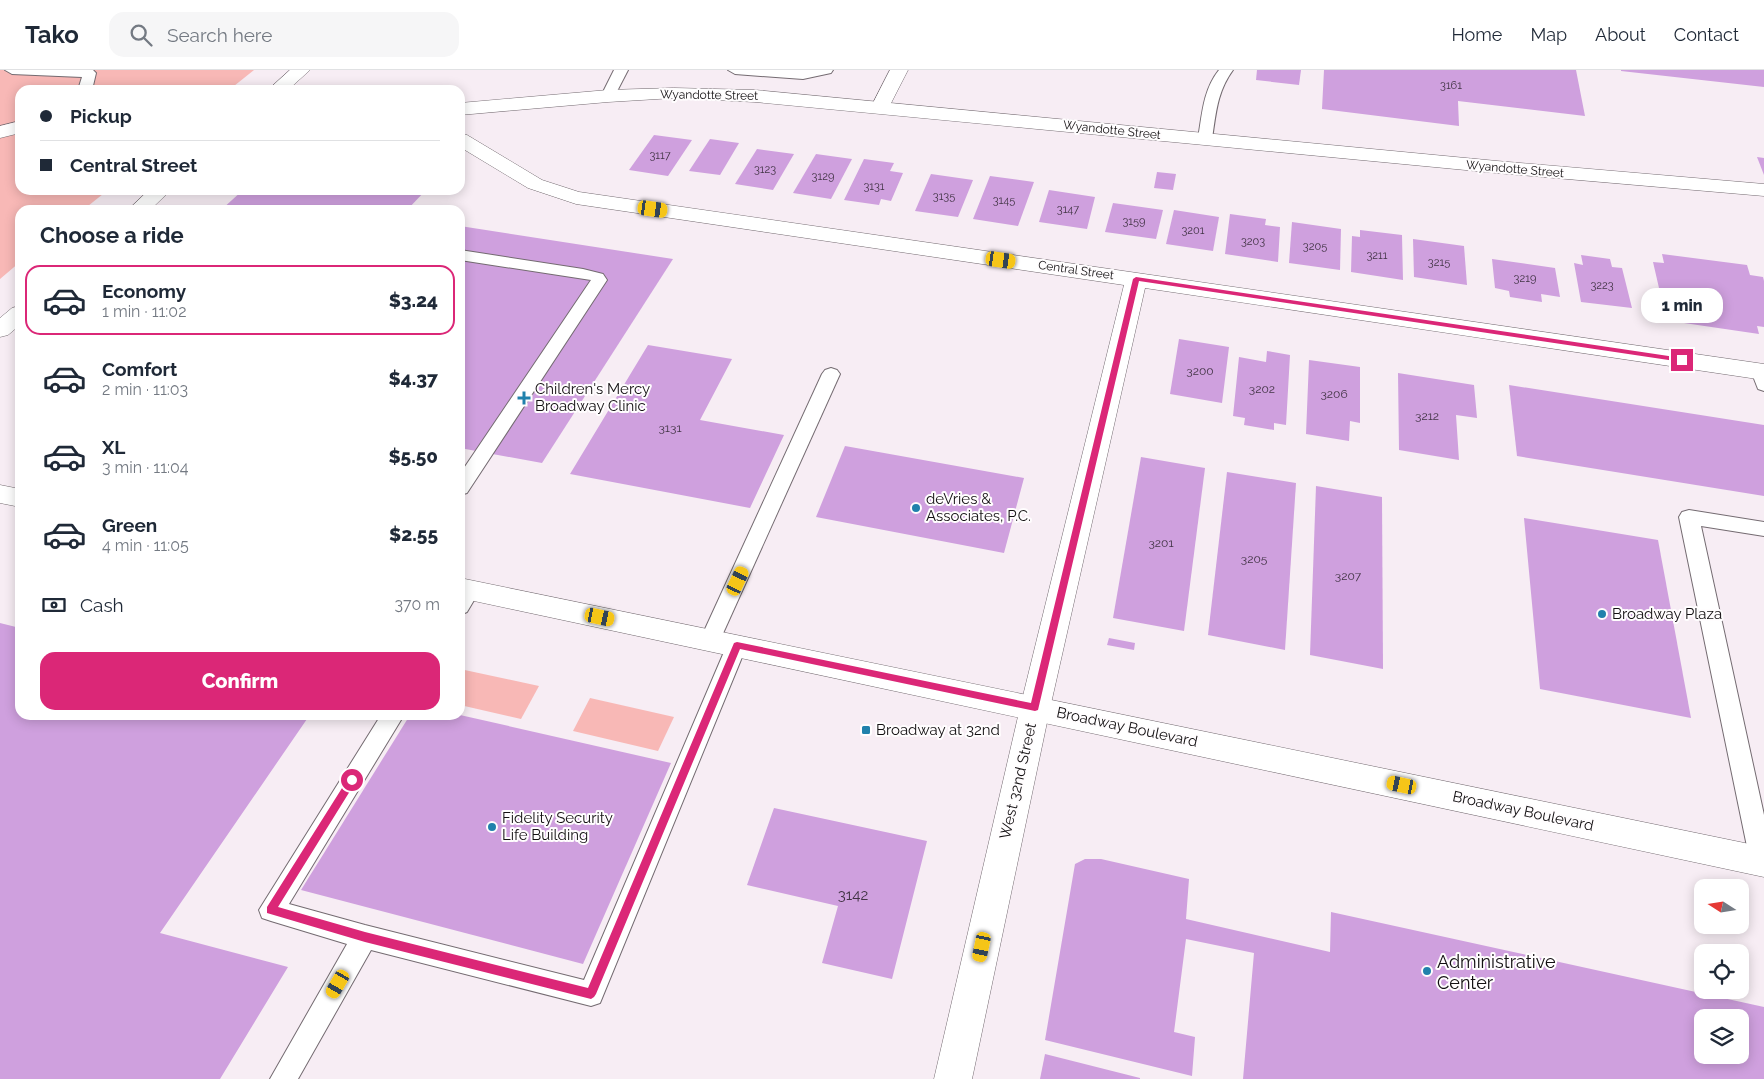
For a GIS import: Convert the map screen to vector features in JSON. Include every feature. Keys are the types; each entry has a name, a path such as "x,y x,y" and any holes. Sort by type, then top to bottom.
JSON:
{"street":[{"path":"283,85 301,70"},
{"path":"880,107 899,70"},
{"name":"Wyandotte Street","path":"465,109 608,96 674,94 755,96 1487,166 1764,190"},
{"path":"0,122 15,125"},
{"path":"0,132 15,128"},
{"name":"Central Street","path":"465,142 535,184 576,198 1136,279 1763,376"},
{"path":"144,205 155,195"},
{"name":"West 32nd Street","path":"953,1079 1035,708 1136,279"},
{"path":"0,330 15,317"},
{"path":"0,494 15,497"},
{"name":"Broadway Boulevard","path":"465,595 724,642 1763,862"}],"lane":[{"path":"12,70 88,73 86,85"},
{"path":"608,96 621,70"},
{"path":"735,70 803,75 826,70"},
{"path":"1205,139 1213,90 1220,76 1226,70"},
{"path":"755,96 766,73"},
{"path":"465,256 583,274 597,277 599,280 465,481"},
{"path":"389,720 271,910 365,937 591,994 724,642 831,374"},
{"path":"1763,862 1689,517 1764,529"},
{"path":"283,1079 365,937"}],"shaded area":[{"path":"0,70 254,70 235,85 15,85 15,195 102,195 89,205 15,205 15,266 0,279"},
{"path":"465,670 539,686 521,719 465,706"},
{"path":"590,698 674,717 658,751 573,731"}],"building":[{"path":"1257,70 1301,70 1299,85 1256,80"},
{"path":"1324,70 1576,70 1585,116 1458,101 1459,126 1322,109"},
{"path":"1764,70 1764,87 1621,71"},
{"path":"654,135 692,140 668,176 629,170"},
{"path":"710,139 739,143 720,175 689,171"},
{"path":"757,149 794,154 773,190 735,184"},
{"path":"816,154 852,159 831,199 793,193"},
{"path":"1757,157 1764,158 1764,175"},
{"path":"864,159 894,163 890,171 903,173 891,201 881,199 879,205 844,200"},
{"path":"1157,172 1176,174 1173,190 1154,188"},
{"path":"931,174 973,180 958,217 915,211"},
{"path":"990,176 1034,182 1018,226 973,219"},
{"path":"1049,190 1095,197 1087,229 1039,222"},
{"path":"238,195 421,195 412,205 226,205"},
{"path":"1113,203 1163,210 1156,239 1105,232"},
{"path":"1174,210 1219,217 1213,251 1166,244"},
{"path":"1230,214 1266,219 1265,225 1280,227 1278,262 1225,254"},
{"path":"1292,222 1341,229 1340,270 1289,263"},
{"path":"465,227 673,259 542,463 465,449"},
{"path":"1360,230 1402,235 1403,280 1351,272 1352,236 1360,237"},
{"path":"1413,239 1464,246 1467,285 1414,277"},
{"path":"1662,254 1747,265 1750,275 1763,277 1764,327 1757,326 1759,334 1684,323 1682,316 1665,314 1653,262 1664,263"},
{"path":"1581,255 1610,259 1612,267 1622,268 1632,308 1581,302 1574,263 1583,265"},
{"path":"1492,259 1555,268 1560,297 1541,294 1542,302 1510,297 1509,291 1495,288"},
{"path":"1179,339 1229,347 1222,403 1170,394"},
{"path":"648,345 732,359 700,420 784,435 750,508 570,474"},
{"path":"1267,351 1290,355 1286,425 1274,423 1274,430 1244,425 1245,418 1233,416 1239,357 1266,362"},
{"path":"1309,360 1360,367 1360,423 1350,421 1349,441 1306,434"},
{"path":"1398,373 1474,385 1477,418 1456,415 1459,460 1399,450"},
{"path":"1509,385 1764,425 1764,496 1517,456"},
{"path":"845,446 1024,478 1004,553 816,517"},
{"path":"1141,457 1205,468 1184,631 1113,618"},
{"path":"1227,472 1296,483 1285,650 1208,635"},
{"path":"1316,486 1382,497 1383,669 1310,655"},
{"name":"Broadway Plaza","path":"1524,518 1658,540 1691,718 1540,689"},
{"path":"0,623 15,627 15,720 306,720 160,933 288,967 220,1079 0,1079"},
{"path":"1109,638 1135,643 1134,650 1107,645"},
{"name":"Fidelity Security Life Building","path":"465,716 671,763 583,964 301,890 407,720 465,720"},
{"path":"774,808 927,841 892,979 822,963 838,906 747,885"},
{"name":"Administrative Center","path":"1085,859 1101,859 1189,879 1186,919 1330,952 1331,912 1694,992 1694,999 1728,999 1764,1007 1764,1079 1243,1079 1254,953 1186,939 1174,1032 1195,1037 1192,1076 1045,1040 1075,864"},
{"path":"1045,1054 1140,1078 1140,1079 1040,1079"}],"place":[{"name":"Children's Mercy Broadway Clinic","path":"524,398"},
{"name":"deVries & Associates, P.C.","path":"916,508"},
{"name":"Broadway Plaza","path":"1602,614"},
{"name":"Broadway at 32nd","path":"866,730"},
{"name":"Fidelity Security Life Building","path":"492,827"},
{"name":"Administrative Center","path":"1427,971"}],"route":[{"path":"352,780 271,910 365,937 591,994 737,645 1035,708 1136,279 1682,360"}]}
